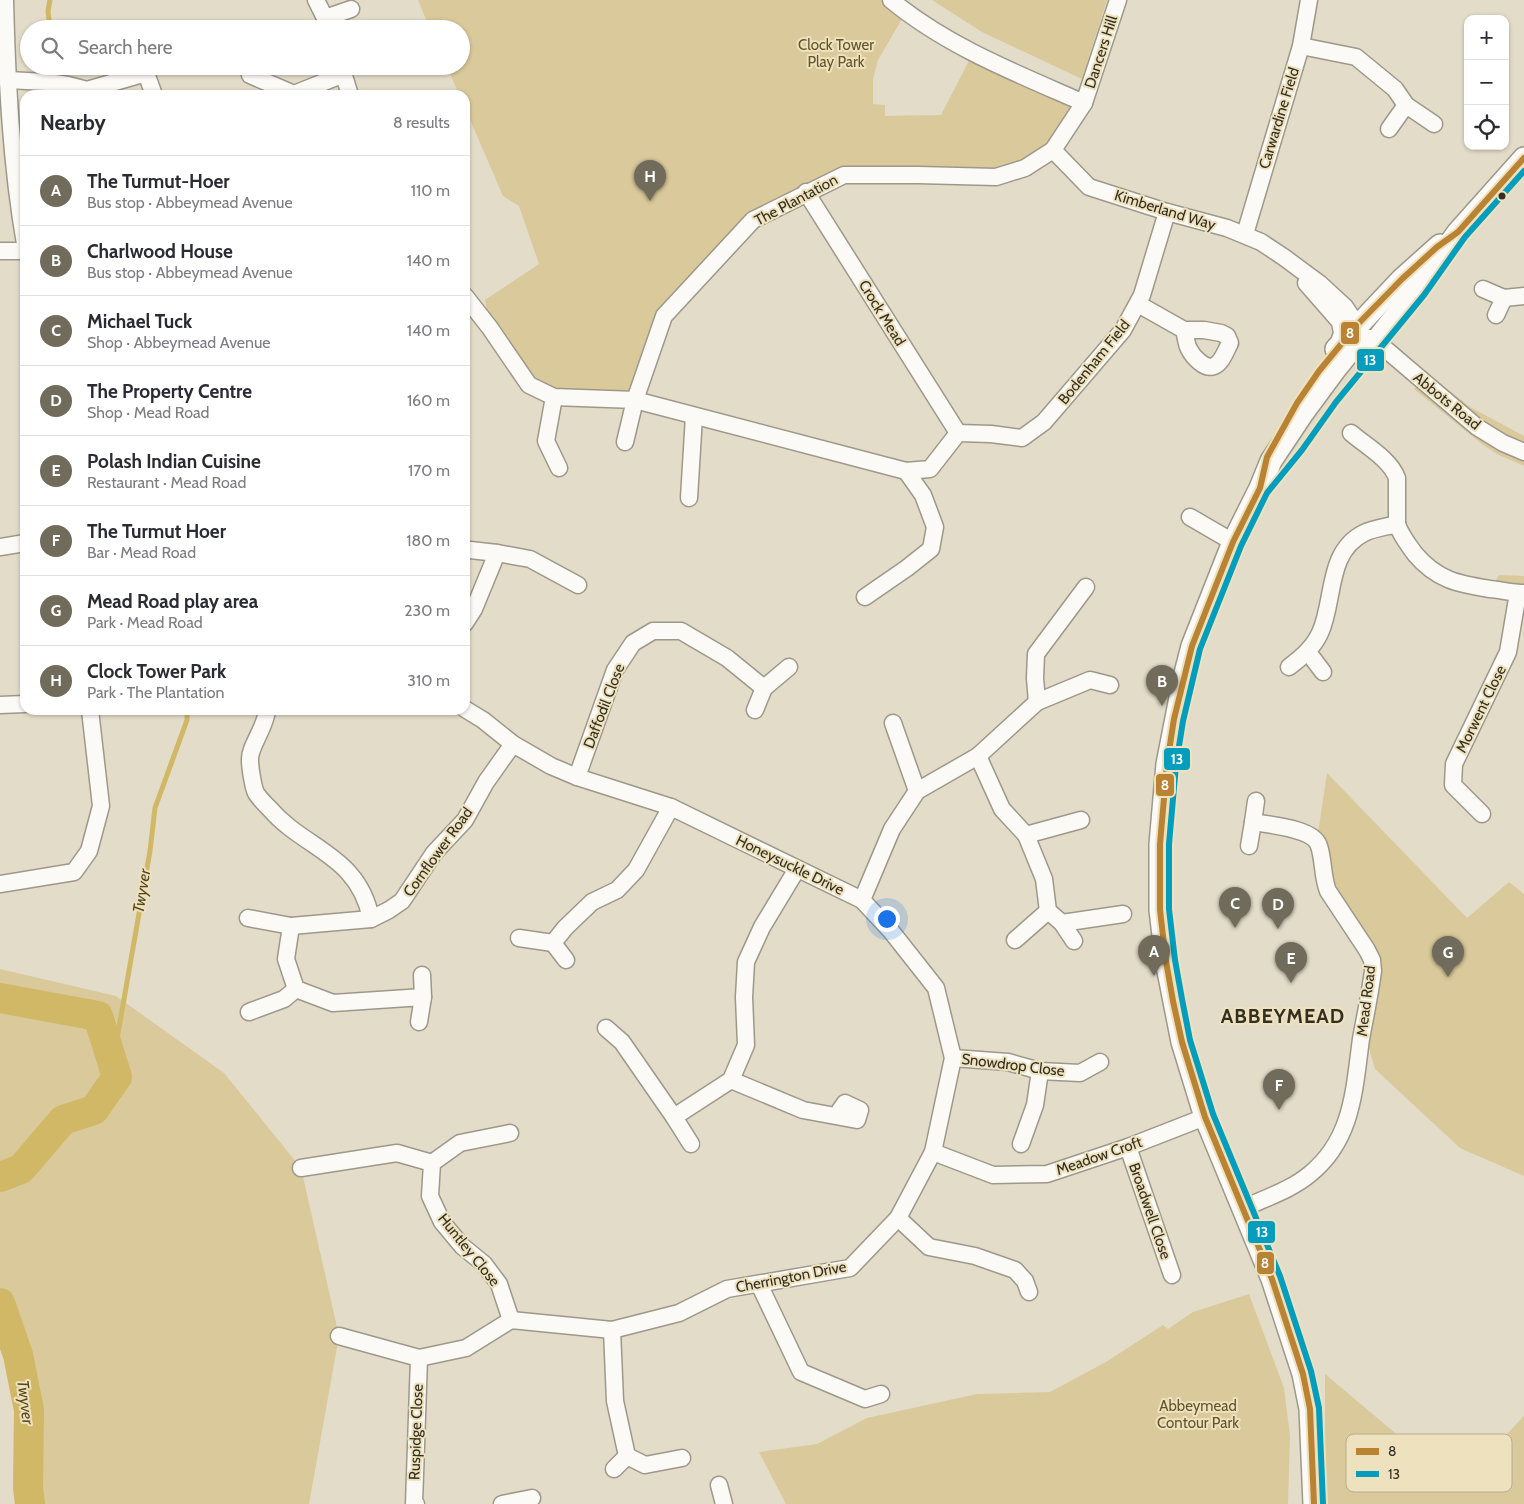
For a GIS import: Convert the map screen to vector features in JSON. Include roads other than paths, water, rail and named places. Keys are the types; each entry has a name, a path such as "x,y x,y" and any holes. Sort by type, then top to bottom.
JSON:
{"street":[{"path":"5,0 7,80 20,217"},
{"path":"316,0 326,20"},
{"path":"891,0 906,12 955,43 1084,103"},
{"name":"Dancers Hill","path":"1084,103 1118,0"},
{"name":"Carwardine Field","path":"1245,234 1300,46 1309,0"},
{"path":"332,20 351,9"},
{"path":"1300,46 1356,57 1395,89 1406,105 1434,124"},
{"path":"7,80 47,82 87,90 133,75"},
{"path":"149,75 153,90"},
{"path":"302,90 332,75"},
{"path":"344,75 348,90"},
{"path":"250,76 284,90"},
{"name":"The Plantation","path":"625,442 636,400 664,316 753,220 806,192 844,175 918,174 996,177 1026,168 1053,150 1084,103"},
{"path":"1389,129 1406,105"},
{"name":"Kimberland Way","path":"1053,150 1089,187 1245,234 1261,242 1286,258 1340,312 1357,325"},
{"path":"1314,1504 1310,1409 1303,1374 1272,1279 1205,1117 1182,1042 1167,969 1160,910 1160,844 1166,764 1192,646 1233,542 1260,488 1290,452 1329,397 1418,289 1458,232 1524,158"},
{"name":"Crock Mead","path":"806,192 958,433"},
{"name":"Bodenham Field","path":"958,433 991,434 1022,438 1044,422 1123,330 1138,304 1150,273 1167,212"},
{"path":"1260,488 1267,457 1284,424 1310,382 1338,345 1407,273 1458,232"},
{"path":"0,251 20,251"},
{"path":"1483,288 1504,298 1524,296"},
{"path":"1496,315 1504,298"},
{"path":"470,302 529,385 554,397 636,400 906,471 930,469 958,433"},
{"path":"1138,304 1184,330"},
{"path":"1338,345 1342,333 1340,312 1359,313 1373,308"},
{"path":"1357,325 1376,341"},
{"name":"Abbots Road","path":"1376,341 1477,427 1503,443 1524,452"},
{"path":"554,397 546,442 559,468"},
{"path":"689,498 683,470 694,416"},
{"path":"1351,433 1388,465 1397,478 1398,524 1405,541 1425,565 1440,576 1462,584 1521,593"},
{"path":"865,597 931,549 934,527 923,495 906,471"},
{"path":"1190,517 1233,542"},
{"path":"1289,667 1308,652 1321,632 1338,561 1344,551 1362,534 1398,524"},
{"path":"0,546 20,544"},
{"path":"470,550 530,558 578,585"},
{"path":"470,615 497,553"},
{"path":"1037,702 1036,654 1086,587"},
{"name":"Morwent Close","path":"1482,814 1453,785 1454,764 1508,652 1521,593"},
{"name":"Daffodil Close","path":"577,777 615,670 633,643 653,631 681,631 727,658 764,688"},
{"path":"1308,652 1323,672"},
{"path":"755,710 764,688 788,667"},
{"path":"862,900 892,828 917,792 978,756 1037,702 1090,680 1110,684"},
{"path":"0,705 20,704"},
{"name":"Honeysuckle Drive","path":"470,712 513,744 551,766 577,777 671,807 862,900 892,931 936,988 953,1058 933,1152"},
{"path":"0,884 74,872 88,851 101,806 91,715"},
{"path":"266,715 249,758 256,793 278,819 340,863 358,885 368,904 371,919"},
{"path":"893,723 905,742 917,792"},
{"name":"Cornflower Road","path":"248,918 291,926 371,919 402,901 434,853 465,820 486,782 513,744"},
{"path":"978,756 1002,809 1026,835 1044,879 1048,911 1062,923 1074,941"},
{"path":"1249,846 1256,801"},
{"path":"553,943 565,928 592,902 617,890 636,870 671,807"},
{"path":"1026,835 1081,820"},
{"name":"Mead Road","path":"1242,1209 1286,1189 1308,1176 1330,1156 1342,1134 1351,1108 1372,972 1372,960 1367,950 1324,883 1319,845 1315,838 1300,831 1253,822"},
{"path":"674,1117 731,1080 746,1045 744,997 746,962 762,927 797,869"},
{"path":"1015,940 1048,911"},
{"path":"1062,923 1122,914"},
{"path":"291,926 286,959 296,989"},
{"path":"519,938 553,943 566,960"},
{"path":"420,1022 423,997 422,975"},
{"path":"296,989 333,1003 423,997"},
{"path":"249,1012 284,999 296,989"},
{"path":"606,1028 622,1042 674,1117 690,1144"},
{"name":"Snowdrop Close","path":"953,1058 1008,1062 1040,1071 1081,1079 1100,1062"},
{"path":"1021,1144 1036,1105 1040,1071"},
{"path":"731,1080 803,1110 857,1120"},
{"name":"Meadow Croft","path":"933,1152 993,1175 1047,1174 1128,1148 1205,1117"},
{"path":"301,1168 397,1153 432,1163 460,1144 510,1133"},
{"name":"Broadwell Close","path":"1128,1148 1172,1275"},
{"name":"Cherrington Drive","path":"511,1320 612,1330 679,1313 727,1289 850,1268 898,1218 933,1152"},
{"name":"Huntley Close","path":"432,1163 430,1196 442,1222 462,1246 484,1264 499,1284 511,1320"},
{"path":"898,1218 929,1247 976,1256 1014,1270 1025,1281 1029,1292"},
{"path":"759,1284 800,1375 865,1399 881,1394"},
{"path":"338,1336 419,1358 466,1348 511,1320"},
{"path":"612,1330 615,1401 627,1456"},
{"name":"Ruspidge Close","path":"414,1504 419,1358"},
{"path":"627,1456 645,1465 682,1458"},
{"path":"614,1469 627,1456"},
{"path":"719,1485 724,1504"},
{"path":"502,1504 532,1498"}],"waterway":[{"name":"Twyver","path":"49,20 50,0"},
{"name":"Twyver","path":"58,75 60,90"},
{"name":"Twyver","path":"117,1077 117,1039 150,851 155,808 187,720 187,715"},
{"name":"Twyver","path":"0,998 98,1016 117,1077 94,1110 63,1120 21,1169 0,1177"},
{"name":"Twyver","path":"0,1303 18,1355 29,1410 28,1488 30,1504"}],"place":[{"name":"Clock Tower Park","path":"650,201"},
{"name":"Charlwood House","path":"1162,706"},
{"name":"Michael Tuck","path":"1235,928"},
{"name":"The Property Centre","path":"1278,929"},
{"name":"The Turmut-Hoer","path":"1154,976"},
{"name":"Mead Road play area","path":"1448,977"},
{"name":"Polash Indian Cuisine","path":"1291,983"},
{"name":"The Turmut Hoer","path":"1279,1110"}],"district":[{"name":"ABBEYMEAD","path":"1283,1016"}],"park label":[{"name":"Clock Tower Play Park","path":"836,54"},
{"name":"Abbeymead Contour Park","path":"1198,1414"}]}
